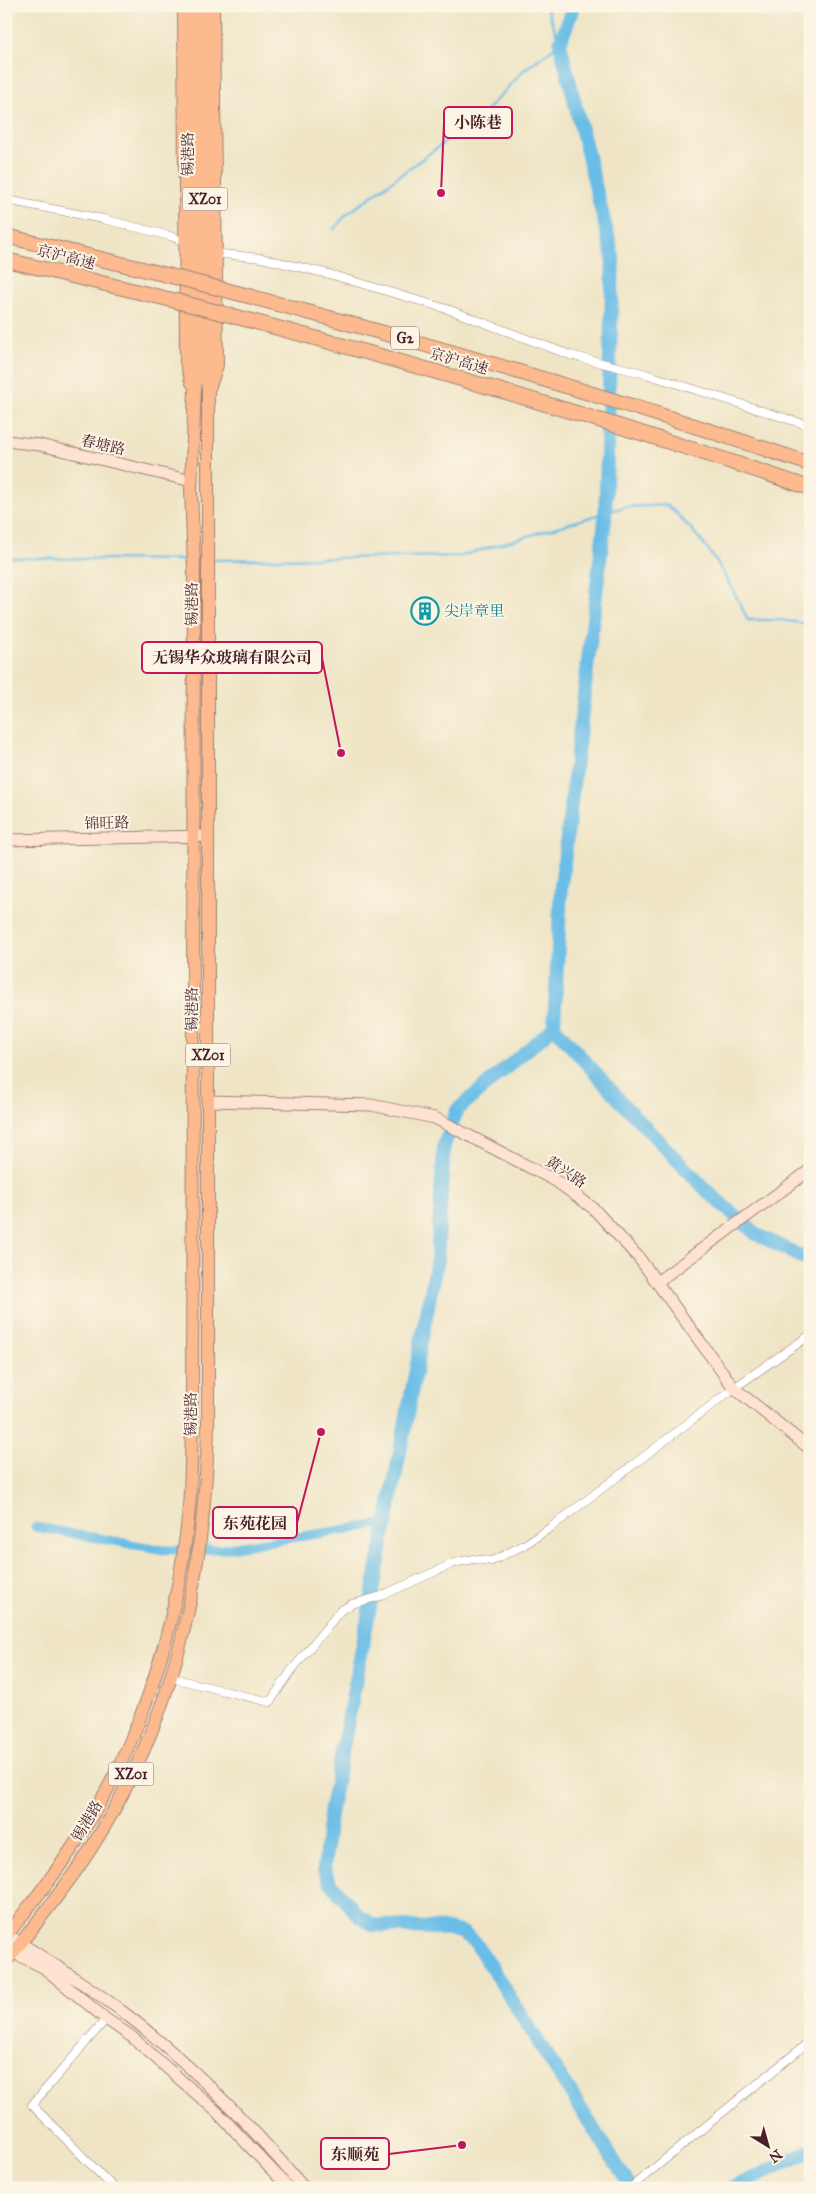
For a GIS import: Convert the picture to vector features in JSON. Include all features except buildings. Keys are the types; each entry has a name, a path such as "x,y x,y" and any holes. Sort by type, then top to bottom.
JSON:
{"highway":[{"name":"京沪高速","path":"6,236 167,275 353,324 571,387 810,464"},
{"name":"京沪高速","path":"6,260 168,299 357,349 571,411 810,488"}],"main road":[{"path":"184,6 201,248"},
{"name":"锡港路","path":"12,1952 89,1851 116,1806 153,1728 172,1678 193,1592 201,1541 208,1425 208,391 217,365 201,248 194,6"},
{"name":"锡港路","path":"7,1935 76,1842 102,1799 124,1752 141,1714 157,1670 171,1617 186,1540 192,1425 194,552 192,485 194,390 186,362 201,248 204,6"},
{"path":"201,248 214,6"}],"street":[{"path":"6,200 103,218 201,248 261,258 329,274 447,309 570,355 623,368 810,426"},
{"name":"春塘路","path":"6,441 40,445 192,485"},
{"name":"春塘路","path":"6,448 39,452 192,485"},
{"name":"锦旺路","path":"6,840 208,836"},
{"name":"黄兴路","path":"208,1101 371,1105 435,1118 556,1181 593,1208 639,1258 734,1388 810,1449"},
{"path":"657,1282 810,1170"},
{"path":"172,1678 270,1702 291,1671 340,1611 352,1604 381,1596 454,1563 473,1559 492,1561 524,1545 558,1522 734,1388 810,1335"},
{"path":"7,1935 12,1952 126,2014 166,2047 232,2108 304,2188"},
{"path":"12,1952 42,1967 132,2038 217,2112 289,2188"},
{"path":"106,2019 32,2105 114,2188"},
{"path":"630,2188 810,2041"}],"waterway":[{"path":"334,229 346,215 483,114 524,70 560,43 546,6"},
{"path":"574,6 560,43 613,257 605,519 561,887 554,1027 457,1110 444,1146 437,1260 330,1814 324,1869 331,1884 359,1916 373,1925 448,1929 463,1933 475,1942 631,2188"},
{"path":"213,560 461,556 624,507 667,505 693,531 714,558 748,620 779,620 810,624"},
{"path":"6,558 190,560"},
{"path":"554,1027 626,1107 707,1191 756,1234 810,1261"},
{"path":"35,1527 164,1550 222,1549 386,1523"},
{"path":"732,2188 810,2151"}],"place":[{"name":"小陈巷","path":"441,193"},
{"name":"尖岸章里","path":"425,611"},
{"name":"无锡华众玻璃有限公司","path":"341,753"},
{"name":"东苑花园","path":"321,1432"},
{"name":"东顺苑","path":"462,2145"}]}
